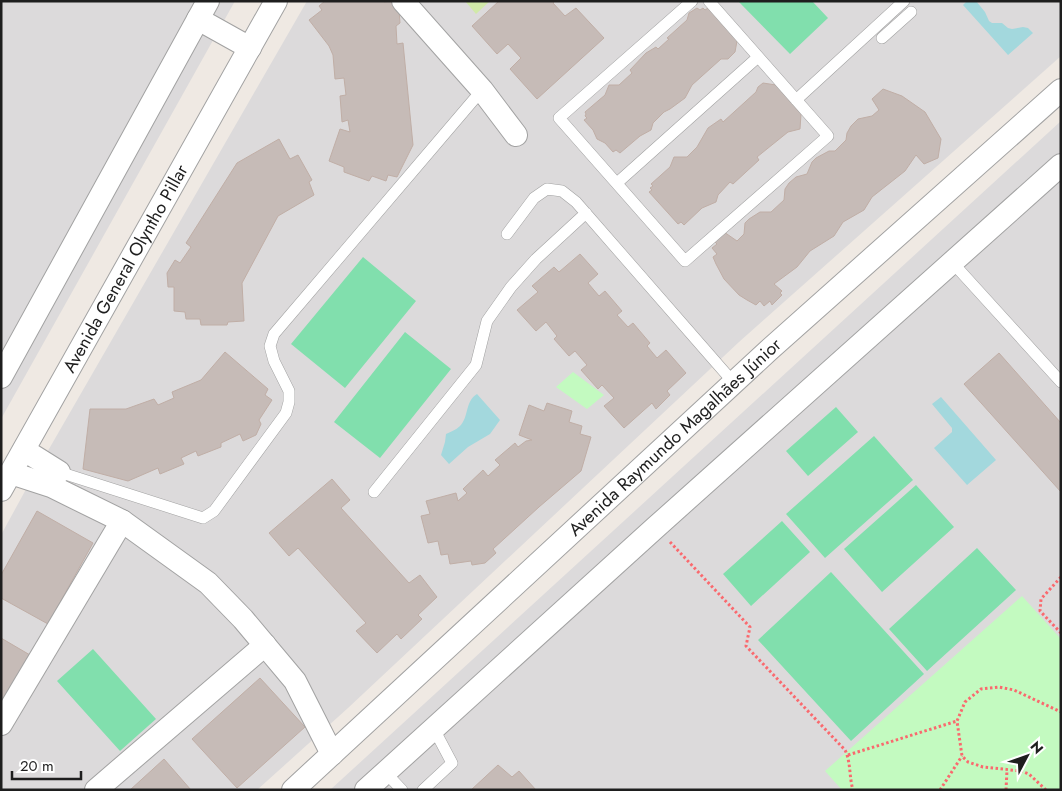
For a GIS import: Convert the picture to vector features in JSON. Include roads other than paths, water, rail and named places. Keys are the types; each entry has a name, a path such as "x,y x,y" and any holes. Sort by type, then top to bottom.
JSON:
{"street":[{"name":"Avenida General Olyntho Pillar","path":"6,482 276,1"},
{"path":"403,1 482,90 516,135"},
{"path":"4,363 203,10 250,48"},
{"name":"Avenida Raymundo Magalhães Júnior","path":"294,790 734,383 762,342 1061,90"},
{"path":"366,790 656,527 1061,166"},
{"path":"24,450 59,472"},
{"path":"6,482 51,486 122,521 208,583 243,619 295,681 332,754"},
{"path":"1,724 122,521"},
{"path":"96,790 265,645"}],"lane":[{"path":"692,1 559,118 685,261 828,136 710,1"},
{"path":"796,100 904,1"},
{"path":"882,38 910,12"},
{"path":"617,183 758,57"},
{"path":"59,472 203,518 214,511 286,413 290,391 274,361 270,346 274,334 482,90"},
{"path":"507,234 534,198 547,189 562,191 586,213 734,383"},
{"path":"374,492 476,365 487,320 511,287 536,259 586,213"},
{"path":"952,262 1061,382"},
{"path":"423,790 452,763 434,729"},
{"path":"385,772 402,790"}],"water":[{"path":"967,1 976,1 992,23 1002,23 1012,29 1028,28 1033,33 1008,55 963,5"},
{"path":"477,394 500,420 490,434 468,447 449,464 441,455 446,434 460,426 473,397"},
{"path":"941,397 996,460 967,485 934,448 952,432 952,428 932,404"}]}
